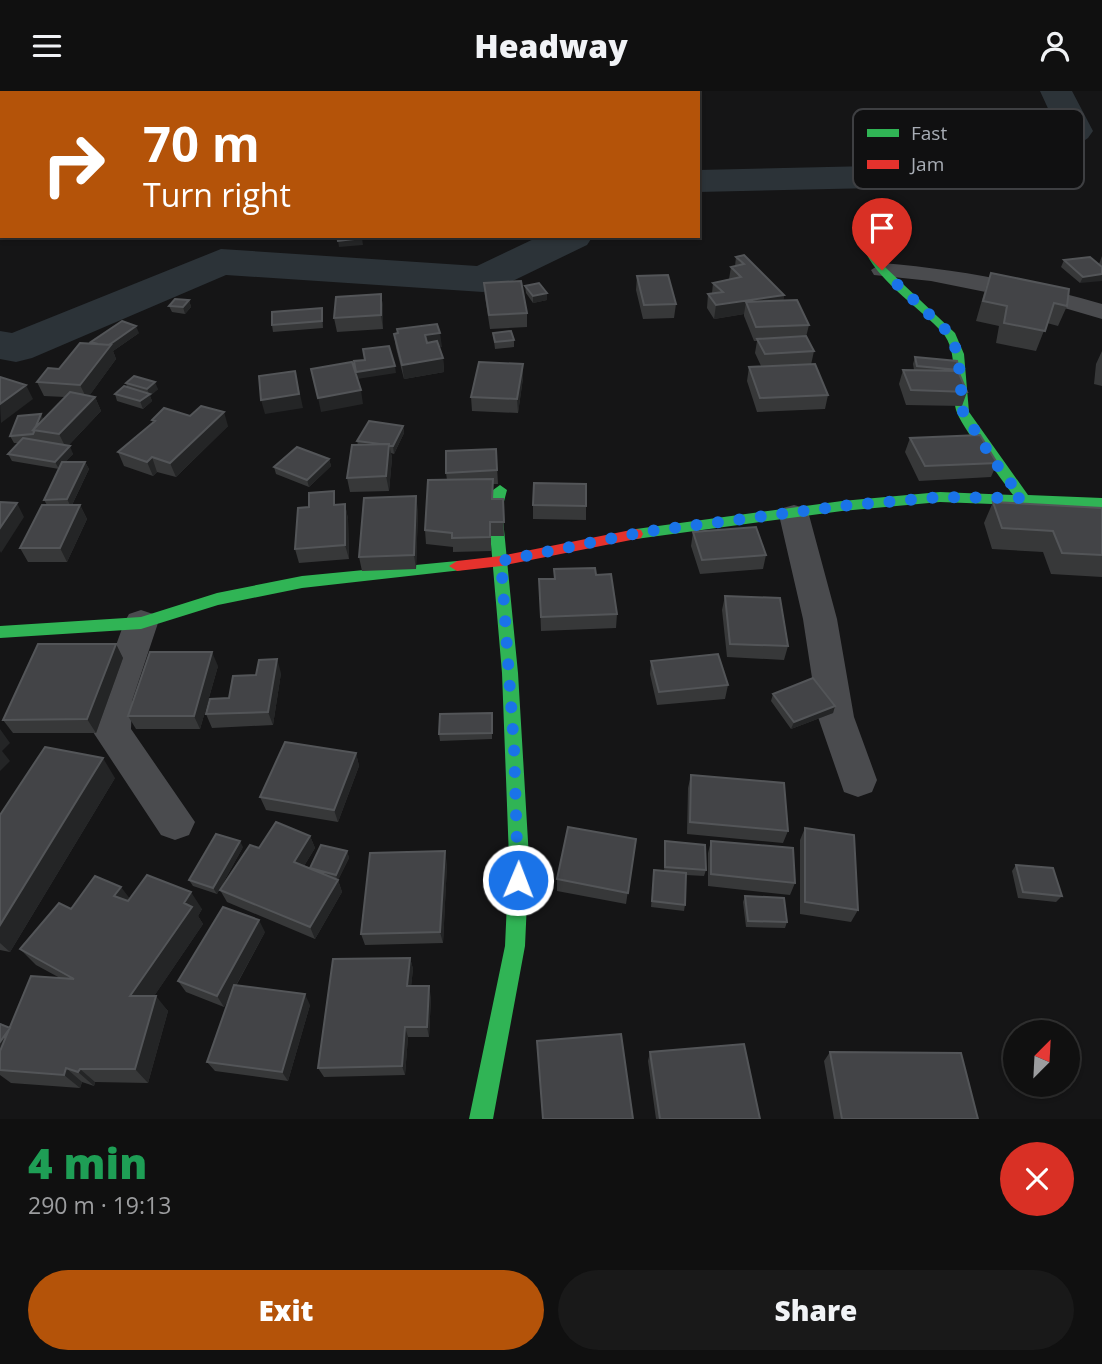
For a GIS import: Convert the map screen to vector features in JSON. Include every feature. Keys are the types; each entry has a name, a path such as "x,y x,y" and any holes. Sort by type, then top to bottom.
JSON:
{"street":[{"path":"865,227 872,255 882,270 949,333 958,354 963,412 994,461 1022,498"},
{"path":"882,270 931,274 1066,301 1102,313"},
{"path":"481,1119 514,946 519,858 501,561 495,509 500,491"},
{"path":"0,632 141,623 218,599 302,582 501,561 643,532 940,497 1102,503"},
{"path":"794,515 821,619 836,717 858,780"},
{"path":"141,623 114,701 112,733 175,822"}],"building":[{"path":"337,238 362,238 338,241"},
{"path":"744,255 784,295 716,305 708,294 723,292 713,283 741,277 731,267 744,264 736,257"},
{"path":"1090,257 1102,267 1102,274 1083,277 1064,260"},
{"path":"991,273 1069,289 1067,306 1054,303 1045,331 1004,323 1007,306 983,301"},
{"path":"668,275 676,304 644,305 637,276"},
{"path":"521,281 527,313 489,315 484,283"},
{"path":"539,283 547,293 533,296 525,286"},
{"path":"381,294 381,315 334,318 336,297"},
{"path":"175,299 189,300 183,307 169,306"},
{"path":"797,300 809,325 756,327 746,302"},
{"path":"322,308 322,321 272,325 272,312"},
{"path":"122,321 136,326 109,345 91,342"},
{"path":"437,324 440,333 425,335 427,343 437,341 443,358 402,365 394,334 398,333 397,329"},
{"path":"511,331 514,340 495,342 493,333"},
{"path":"806,336 814,351 765,354 757,339"},
{"path":"80,343 111,345 80,385 37,382 48,368 59,369"},
{"path":"389,346 395,366 356,372 354,361 365,360 363,349"},
{"path":"915,357 957,361 959,370 917,366"},
{"path":"352,362 361,390 318,398 311,369"},
{"path":"479,362 523,364 517,399 471,397"},
{"path":"815,364 828,395 760,398 749,367"},
{"path":"903,370 958,371 967,392 911,390"},
{"path":"295,371 299,394 261,400 259,376"},
{"path":"134,376 155,382 147,389 126,383"},
{"path":"0,377 26,385 0,404"},
{"path":"124,386 150,394 140,401 115,394"},
{"path":"70,392 95,397 59,434 33,430"},
{"path":"201,406 224,412 170,463 152,457 147,462 118,452 155,421 152,420 164,408 190,416"},
{"path":"41,414 33,434 10,436 18,416"},
{"path":"369,421 403,426 393,446 357,441"},
{"path":"980,435 997,463 925,466 910,438"},
{"path":"23,438 70,446 55,462 8,454"},
{"path":"389,444 386,476 347,478 352,445"},
{"path":"297,447 329,459 307,480 274,467"},
{"path":"496,449 497,470 446,473 446,451"},
{"path":"62,462 85,462 67,499 44,500"},
{"path":"493,479 492,499 503,499 504,522 490,522 490,537 452,538 452,533 425,530 428,480"},
{"path":"534,483 586,484 586,506 533,505"},
{"path":"334,491 334,505 345,504 345,545 295,549 298,508 309,507 309,493"},
{"path":"416,496 414,555 359,557 364,498"},
{"path":"0,502 17,503 0,528"},
{"path":"993,502 1102,508 1102,555 1062,553 1053,531 1002,528"},
{"path":"42,505 80,505 60,548 20,548"},
{"path":"756,527 766,555 702,560 693,532"},
{"path":"595,568 596,575 611,574 617,614 541,617 539,579 555,579 554,569"},
{"path":"725,596 780,598 788,646 730,644"},
{"path":"38,644 116,644 87,719 3,720"},
{"path":"150,652 212,652 194,716 128,716"},
{"path":"718,654 728,685 659,692 651,661"},
{"path":"277,659 268,712 206,714 210,699 229,698 233,676 256,675 259,660"},
{"path":"813,678 835,706 794,722 773,694"},
{"path":"492,713 492,733 439,734 440,714"},
{"path":"285,742 356,753 334,810 260,797"},
{"path":"45,747 103,758 0,925 0,815"},
{"path":"691,775 784,783 788,831 690,822"},
{"path":"276,822 310,836 294,862 338,880 310,927 220,890 250,845 259,848"},
{"path":"568,827 636,839 628,893 557,879"},
{"path":"805,828 854,835 858,910 805,902"},
{"path":"216,834 240,841 213,888 189,880"},
{"path":"665,841 705,845 706,870 665,867"},
{"path":"711,841 793,848 795,883 711,874"},
{"path":"321,845 347,851 336,875 310,868"},
{"path":"445,851 440,932 361,934 370,853"},
{"path":"1016,865 1053,868 1062,896 1023,892"},
{"path":"654,870 686,873 685,905 652,901"},
{"path":"147,875 191,892 184,903 192,907 130,996 156,996 135,1069 80,1069 78,1072 66,1068 64,1075 0,1070 0,1051 31,976 74,979 20,949 59,903 71,909 95,876 121,887 114,896 128,901"},
{"path":"745,896 784,898 787,922 748,921"},
{"path":"223,907 259,920 217,996 178,981"},
{"path":"410,958 407,986 429,986 427,1027 405,1027 402,1066 318,1068 333,959"},
{"path":"234,985 305,994 282,1072 207,1062"},
{"path":"0,1024 10,1028 0,1042"},
{"path":"621,1034 633,1119 543,1119 537,1041"},
{"path":"744,1044 760,1119 660,1119 650,1052"},
{"path":"830,1052 961,1053 978,1119 842,1119"}],"waterway":[{"path":"1056,91 1065,109"},
{"path":"700,181 853,178"},
{"path":"0,345 16,348 221,262 483,279 569,238"}],"traffic: fast":[{"path":"865,227 872,255 882,270 949,333 958,354 963,412 1022,498"},
{"path":"481,1119 515,946 519,858 510,673 495,509 500,490"},
{"path":"636,534 842,506 940,497 1102,503"},
{"path":"0,632 141,623 217,599 302,582 457,566"}],"traffic: jam":[{"path":"457,566 501,561 636,534"}],"route":[{"path":"518,880 514,747 501,561 643,532 794,515 842,506 940,497 1022,498 994,461 963,412 958,354 949,333 882,270"}]}
